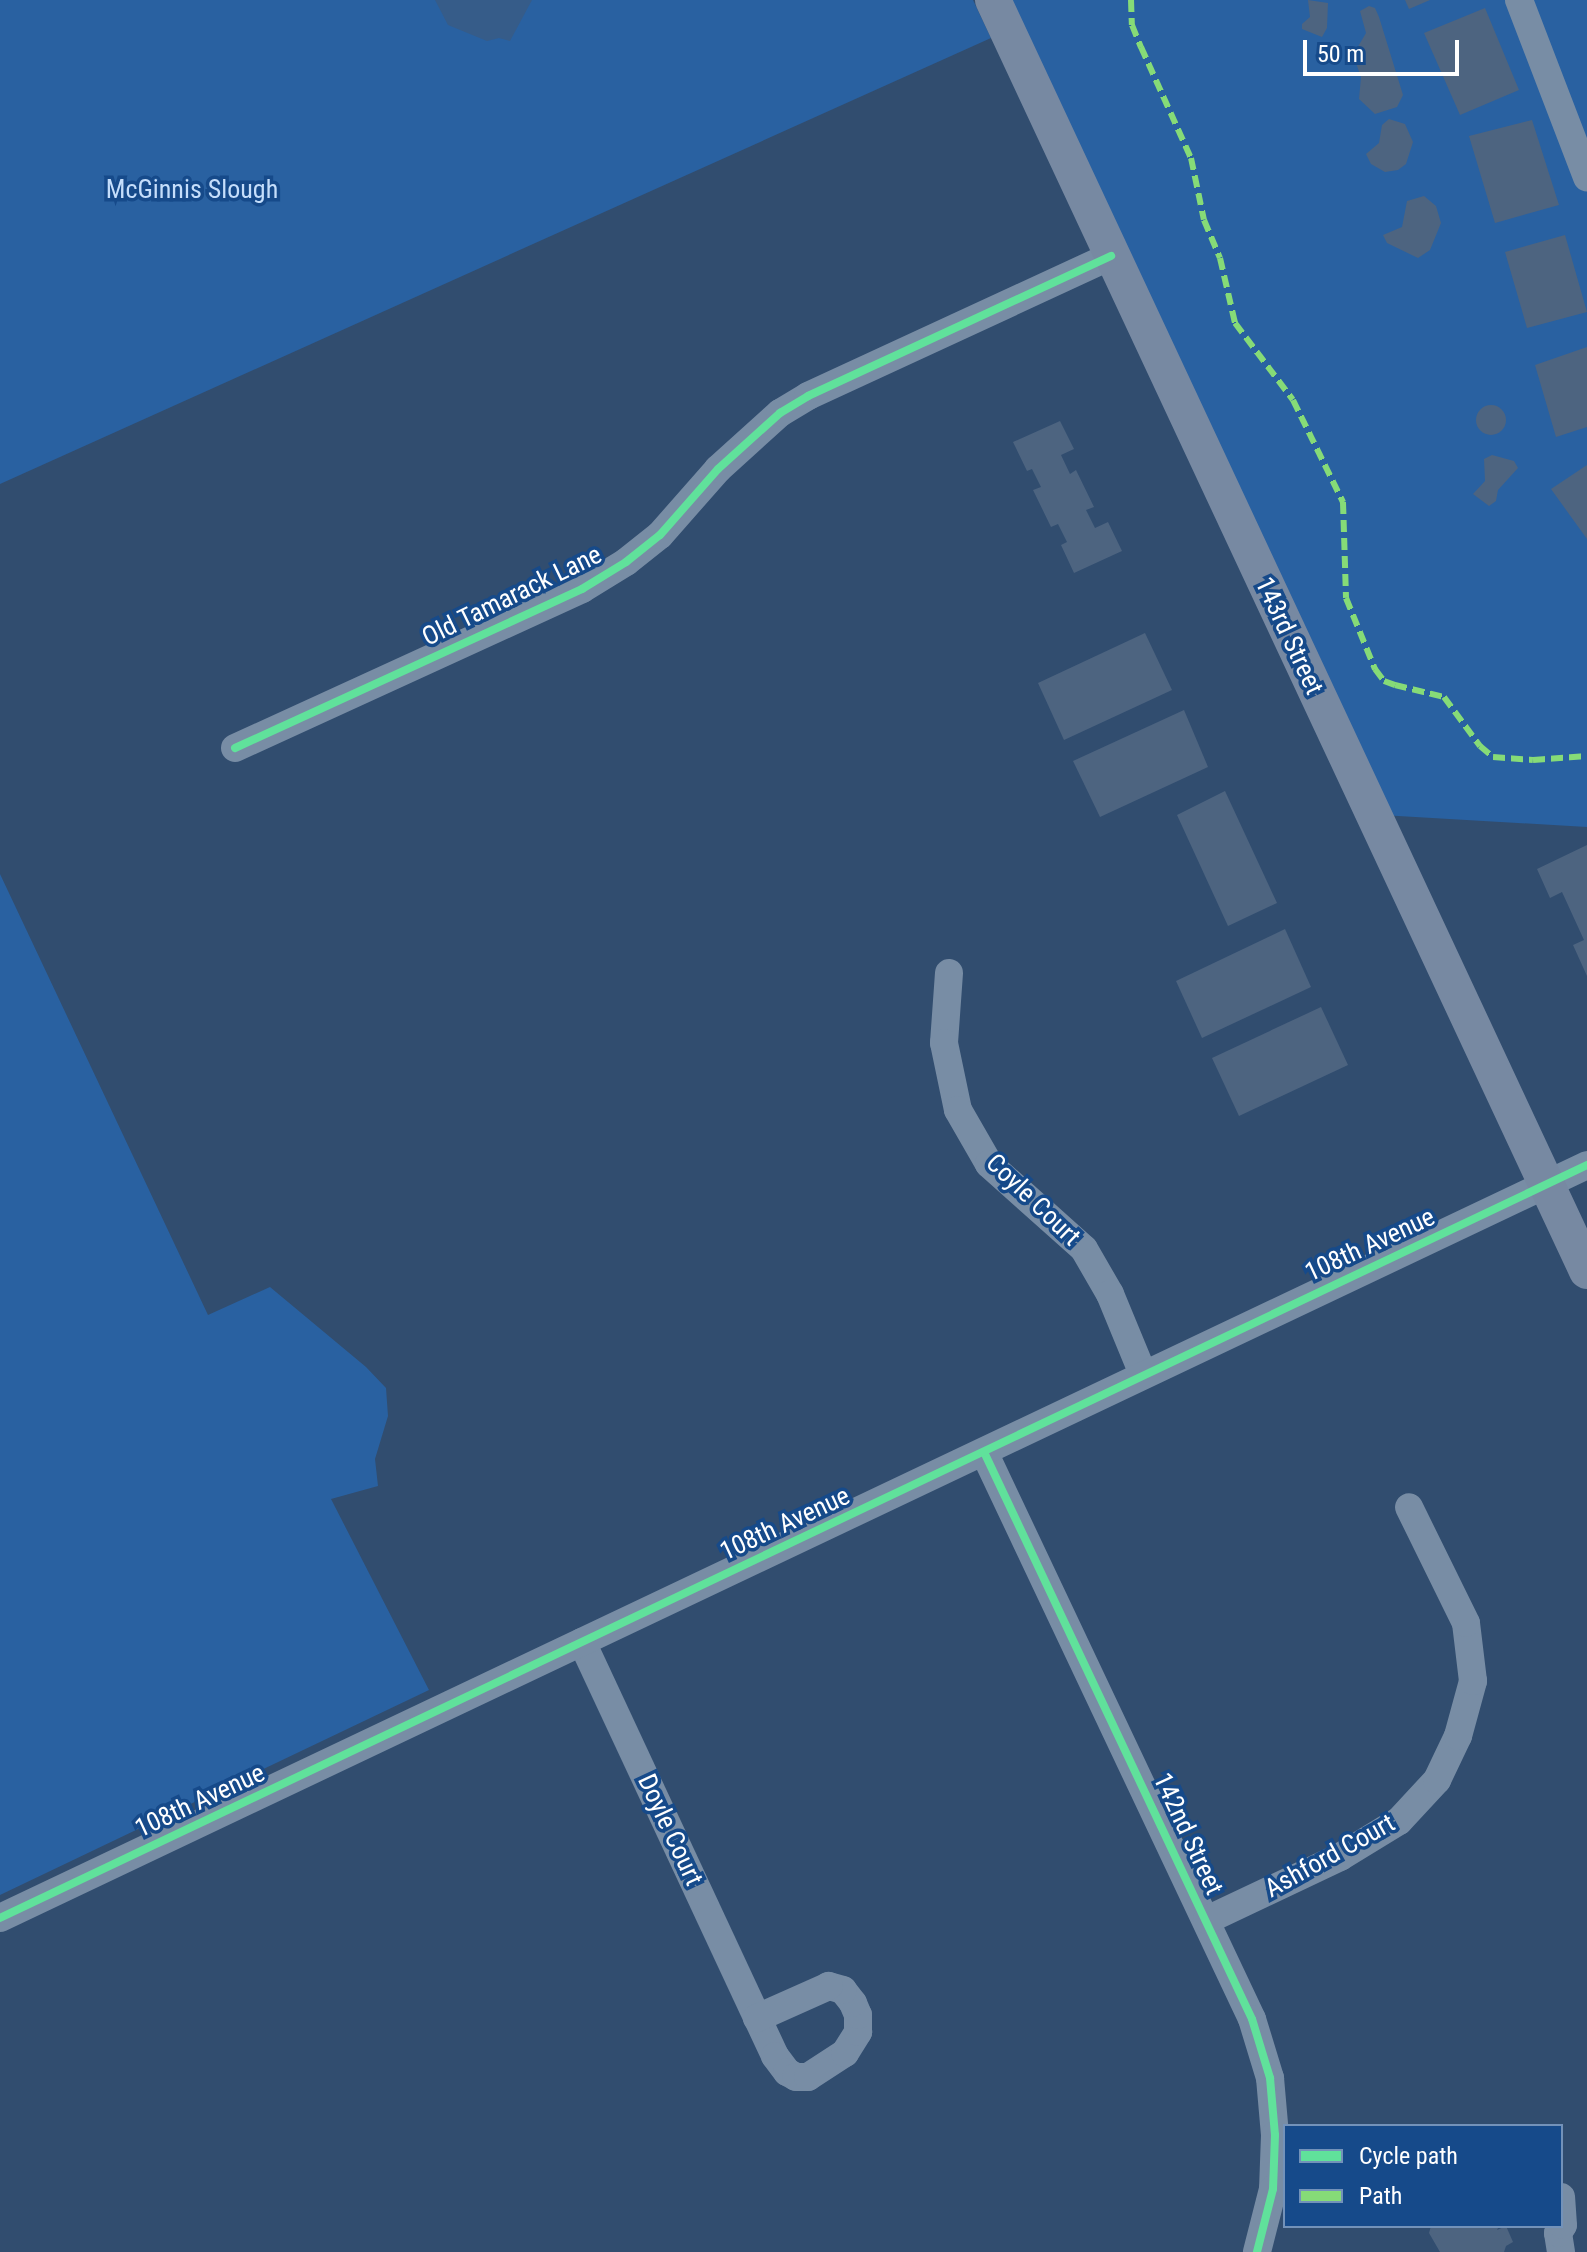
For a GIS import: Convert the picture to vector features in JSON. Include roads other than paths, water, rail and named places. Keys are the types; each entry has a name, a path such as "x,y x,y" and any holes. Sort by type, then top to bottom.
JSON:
{"main road":[{"name":"143rd Street","path":"993,0 1587,1271"}],"street":[{"path":"1519,0 1587,177"},
{"name":"Old Tamarack Lane","path":"235,748 592,583 660,535 747,441 808,396 1111,256"},
{"name":"Coyle Court","path":"949,973 944,1043 958,1110 989,1164 1084,1249 1110,1294 1143,1374"},
{"name":"108th Avenue","path":"0,1918 1587,1165"},
{"name":"142nd Street","path":"984,1452 1252,2019 1270,2078 1275,2135 1273,2189 1257,2252"},
{"name":"Ashford Court","path":"1207,1920 1340,1857 1399,1821 1437,1780 1443,1769 1458,1736 1473,1681 1466,1623 1409,1507"},
{"name":"Doyle Court","path":"582,1642 757,2018"}],"park label":[{"name":"McGinnis Slough","path":"192,190"}]}
